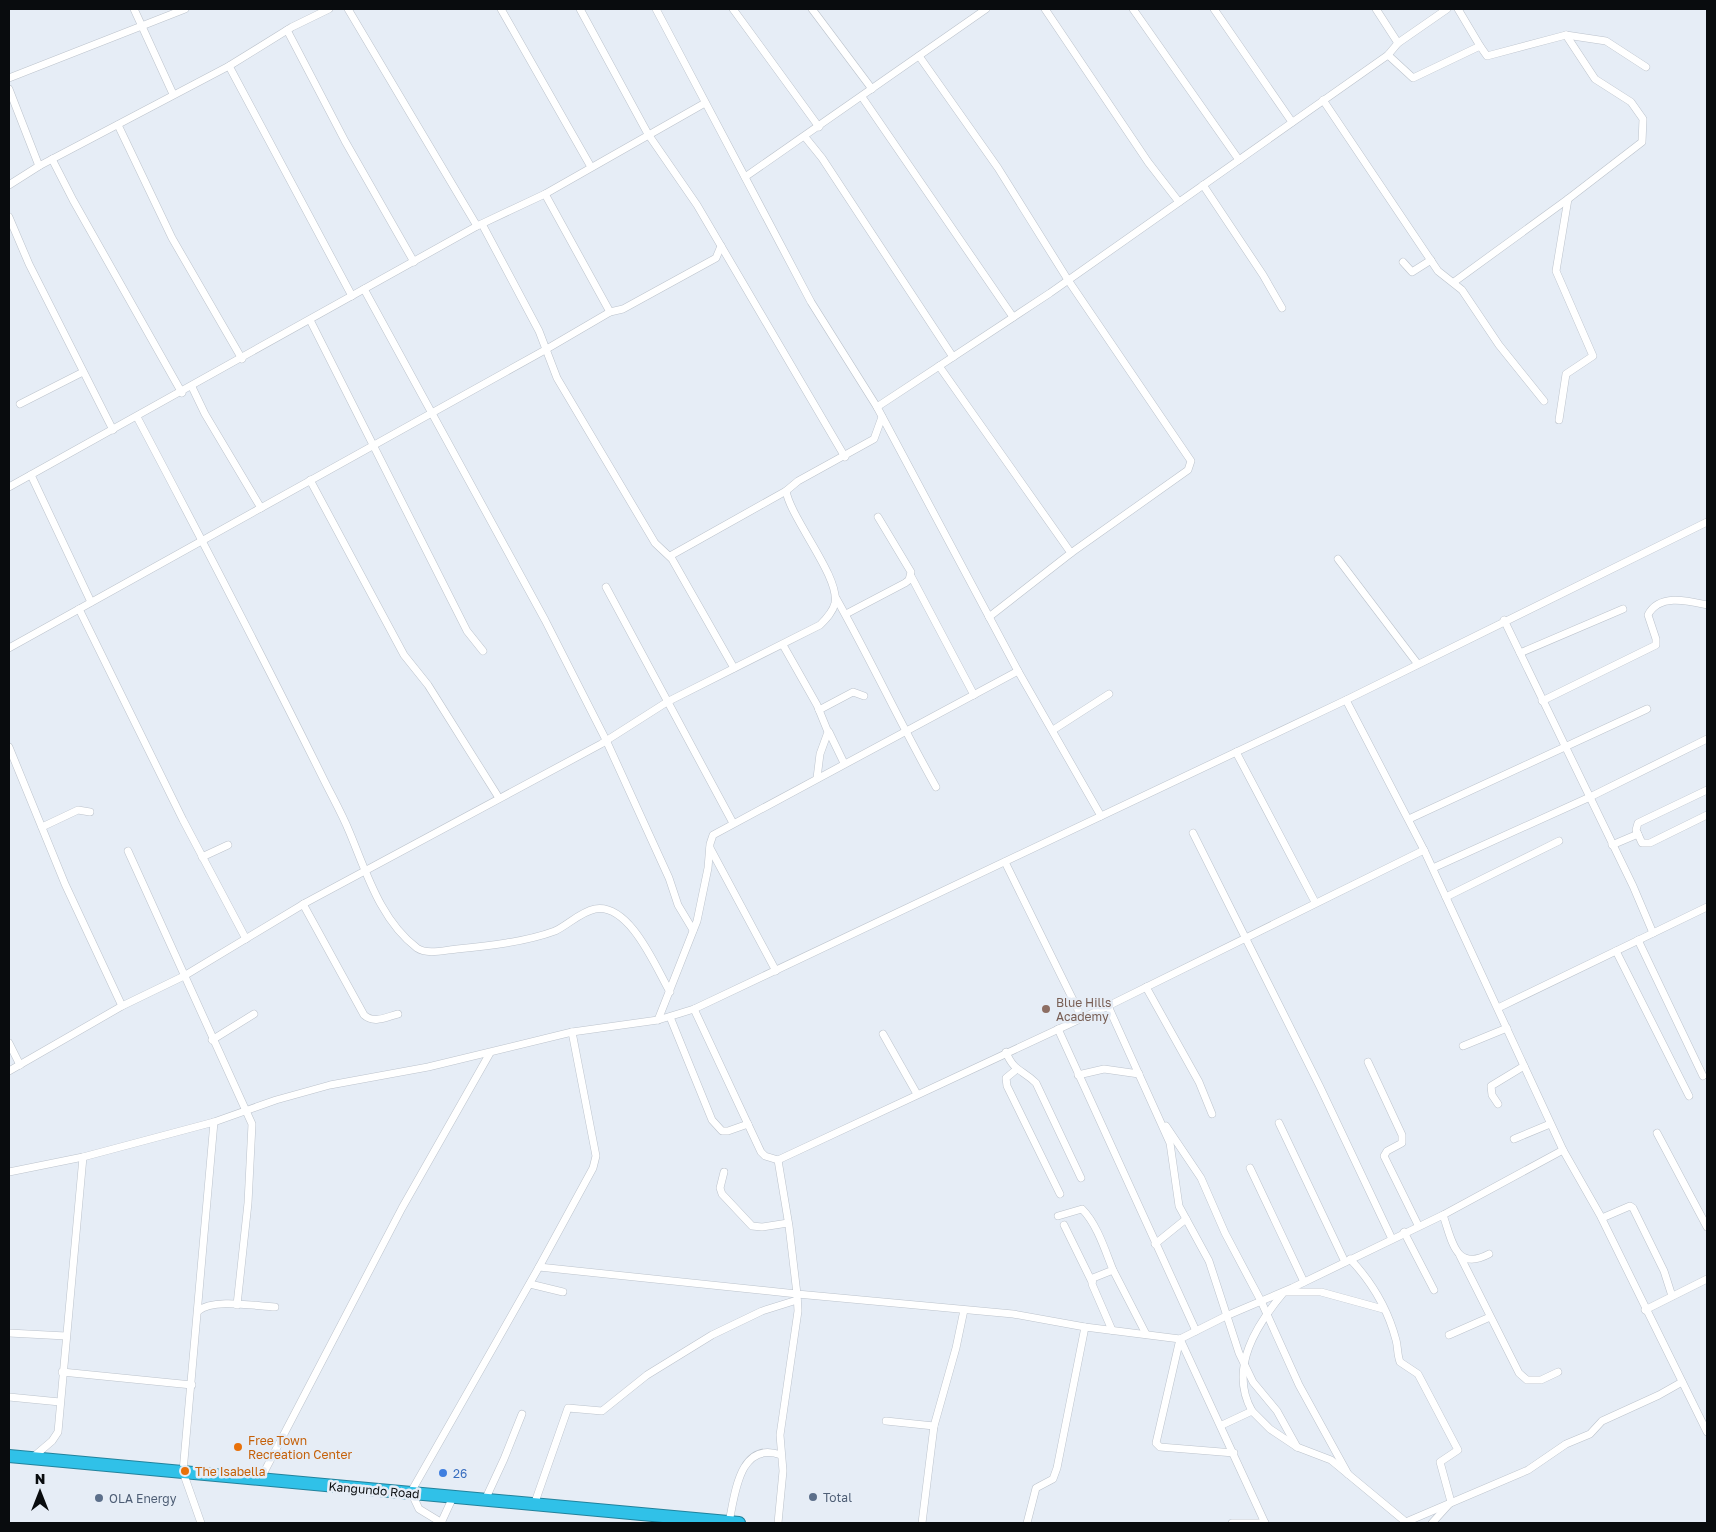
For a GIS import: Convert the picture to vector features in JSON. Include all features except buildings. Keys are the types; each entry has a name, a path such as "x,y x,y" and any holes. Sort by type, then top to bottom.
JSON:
{"highway":[{"name":"Kangundo Road","path":"9,1456 259,1481 411,1492 734,1523"}],"street":[{"path":"134,9 173,94"},
{"path":"9,78 140,25 185,9"},
{"path":"9,185 39,166 229,66 287,30 328,9"},
{"path":"348,9 480,225 539,331 557,378 654,543 670,556 734,668"},
{"path":"501,9 591,168"},
{"path":"580,9 648,134 697,205 845,457"},
{"path":"656,9 810,302 877,407 1018,671 1101,816"},
{"path":"733,9 819,127"},
{"path":"812,9 872,89"},
{"path":"745,177 986,9"},
{"path":"1045,9 1148,162 1180,202"},
{"path":"1133,9 1239,160"},
{"path":"1214,9 1292,122"},
{"path":"1376,9 1398,43"},
{"path":"877,407 1068,280 1180,202 1388,55 1398,43 1447,9"},
{"path":"1458,9 1487,56 1566,35 1606,41 1646,66"},
{"path":"287,30 345,141 414,262"},
{"path":"1454,282 1568,199 1642,142 1643,119 1631,102 1595,79 1566,35"},
{"path":"1388,55 1413,78 1480,46"},
{"path":"919,56 998,168 1068,280 1191,463 1188,470 1071,553 989,617"},
{"path":"229,66 352,296"},
{"path":"9,89 39,166"},
{"path":"862,97 1013,317"},
{"path":"1323,100 1438,271 1462,290 1499,345 1544,401"},
{"path":"9,487 182,393 480,225 545,194 705,103"},
{"path":"118,125 172,238 242,359"},
{"path":"805,137 827,166 953,357"},
{"path":"52,159 73,200 182,393"},
{"path":"1203,185 1263,275 1282,308"},
{"path":"545,194 610,312"},
{"path":"1559,420 1566,374 1592,356 1556,271 1568,199"},
{"path":"9,217 28,264 113,430"},
{"path":"9,648 546,350 610,312 623,309 716,258 721,246"},
{"path":"1402,262 1412,272 1431,260"},
{"path":"364,290 545,620 606,740 669,878 678,905 693,930"},
{"path":"310,320 467,631 483,651"},
{"path":"939,366 1071,553"},
{"path":"20,404 83,372"},
{"path":"192,387 205,414 261,508"},
{"path":"670,556 874,439 882,417"},
{"path":"137,418 245,621 348,829 384,910 416,947 424,951 471,948 544,935 590,911 602,909 610,911 635,931 670,992"},
{"path":"31,475 91,602"},
{"path":"310,480 404,655 428,685 499,798"},
{"path":"9,1071 122,1006 184,976 303,904 606,740 667,702 820,625 829,616 835,603 833,586 809,536 788,502 786,491"},
{"path":"878,518 911,572 911,576 974,695"},
{"path":"9,1172 83,1156 214,1122 276,1100 330,1085 490,1053 572,1032 658,1020 694,1009 1346,700 1504,620 1707,522"},
{"path":"1338,559 1417,663"},
{"path":"846,614 905,583 911,576"},
{"path":"606,587 733,823"},
{"path":"835,596 846,614 904,731 936,787"},
{"path":"1542,701 1656,645 1656,639 1648,620 1649,612 1656,607 1671,600 1707,605"},
{"path":"1520,653 1623,608"},
{"path":"79,609 202,857 246,938"},
{"path":"1504,620 1653,933"},
{"path":"783,645 819,710 844,764"},
{"path":"658,1020 693,930 714,834 1018,671"},
{"path":"819,710 853,692 864,696"},
{"path":"1053,730 1110,694"},
{"path":"1346,700 1433,868 1562,1150 1602,1218 1645,1310 1707,1432"},
{"path":"1409,819 1647,709"},
{"path":"818,778 820,754 828,732"},
{"path":"1433,868 1590,798 1707,739"},
{"path":"9,747 65,884 122,1006"},
{"path":"1236,752 1316,902"},
{"path":"1707,790 1638,823 1636,826 1642,843 1650,843 1707,815"},
{"path":"42,827 78,810 90,812"},
{"path":"1193,833 1246,936 1392,1239"},
{"path":"1612,846 1638,834"},
{"path":"1446,897 1559,841"},
{"path":"202,857 228,845"},
{"path":"710,847 776,971"},
{"path":"694,1009 761,1152 765,1156 778,1160 1108,1006 1246,936 1424,850"},
{"path":"128,851 212,1040 252,1124 252,1143 237,1305"},
{"path":"1005,862 1082,1018"},
{"path":"303,904 364,1015 368,1019 377,1020 398,1014"},
{"path":"1498,1008 1707,907"},
{"path":"1638,940 1703,1076"},
{"path":"1616,951 1689,1096"},
{"path":"1146,987 1199,1082 1212,1114"},
{"path":"1108,1006 1170,1143 1177,1193 1186,1219 1209,1260 1226,1316 1244,1364 1252,1382 1277,1411 1297,1447"},
{"path":"212,1040 254,1014"},
{"path":"670,1017 712,1120 722,1131 728,1131 748,1124"},
{"path":"1463,1046 1507,1028"},
{"path":"1058,1029 1196,1332"},
{"path":"453,1497 441,1523 419,1509 411,1492 530,1284 593,1168 596,1156 572,1032"},
{"path":"883,1034 917,1094"},
{"path":"9,1043 20,1065"},
{"path":"1006,1052 1010,1064 1036,1083 1081,1178"},
{"path":"259,1481 402,1208 490,1053"},
{"path":"1368,1062 1403,1140 1402,1143 1385,1153 1384,1156 1418,1225"},
{"path":"1498,1104 1492,1095 1491,1086 1524,1066"},
{"path":"1017,1069 1006,1078 1007,1086 1060,1194"},
{"path":"1078,1074 1104,1069 1139,1074"},
{"path":"1159,1118 1201,1178 1225,1233 1261,1301 1299,1385 1348,1474"},
{"path":"201,1523 183,1472 214,1122"},
{"path":"1279,1123 1348,1261 1372,1287 1396,1340 1400,1362 1418,1374 1458,1450 1440,1462 1451,1502"},
{"path":"1514,1139 1550,1124"},
{"path":"1657,1133 1707,1227"},
{"path":"539,1267 797,1297 1013,1314 1085,1327 1180,1339 1226,1316 1284,1292 1418,1225 1443,1215 1562,1150"},
{"path":"32,1458 55,1437 60,1402 83,1156"},
{"path":"778,1160 788,1223 798,1311 780,1435 784,1471 778,1523"},
{"path":"1250,1168 1304,1282"},
{"path":"724,1172 720,1188 722,1194 752,1226 788,1223"},
{"path":"1602,1218 1623,1208 1630,1206 1633,1208 1662,1265 1672,1296"},
{"path":"1058,1216 1082,1209 1087,1214 1146,1334"},
{"path":"1443,1215 1460,1256 1511,1360 1527,1380 1541,1380 1558,1372"},
{"path":"1156,1244 1186,1219"},
{"path":"1064,1225 1092,1282 1112,1330"},
{"path":"1404,1232 1434,1290"},
{"path":"1460,1256 1473,1260 1489,1254"},
{"path":"1092,1282 1094,1278 1113,1270"},
{"path":"1645,1310 1707,1279"},
{"path":"530,1284 564,1292"},
{"path":"1383,1309 1321,1292 1284,1292 1266,1313 1255,1332 1244,1364 1244,1397 1252,1411 1270,1429 1297,1447 1331,1460 1406,1523 1528,1470 1566,1444 1590,1434 1602,1420 1659,1395 1682,1382"},
{"path":"534,1505 568,1408 602,1411 647,1375 712,1335 762,1311 797,1297"},
{"path":"198,1311 208,1304 275,1307"},
{"path":"922,1523 934,1426 956,1348 964,1310"},
{"path":"1449,1335 1490,1317"},
{"path":"1027,1523 1036,1488 1053,1479 1057,1468 1085,1327"},
{"path":"9,1332 66,1336"},
{"path":"1180,1339 1222,1426 1265,1523 1232,1523"},
{"path":"1180,1339 1156,1443 1160,1447 1234,1453"},
{"path":"62,1372 192,1385"},
{"path":"9,1397 60,1402"},
{"path":"1222,1426 1252,1411"},
{"path":"485,1500 522,1414"},
{"path":"886,1421 934,1426"},
{"path":"734,1523 743,1466 757,1455 766,1453 781,1455"},
{"path":"1432,1523 1451,1502"}],"place":[{"name":"Blue Hills Academy","path":"1046,1009"},
{"name":"Free Town Recreation Center","path":"238,1447"},
{"name":"The Isabella","path":"185,1471"},
{"name":"26","path":"443,1473"},
{"name":"Total","path":"813,1497"},
{"name":"OLA Energy","path":"99,1498"}]}
